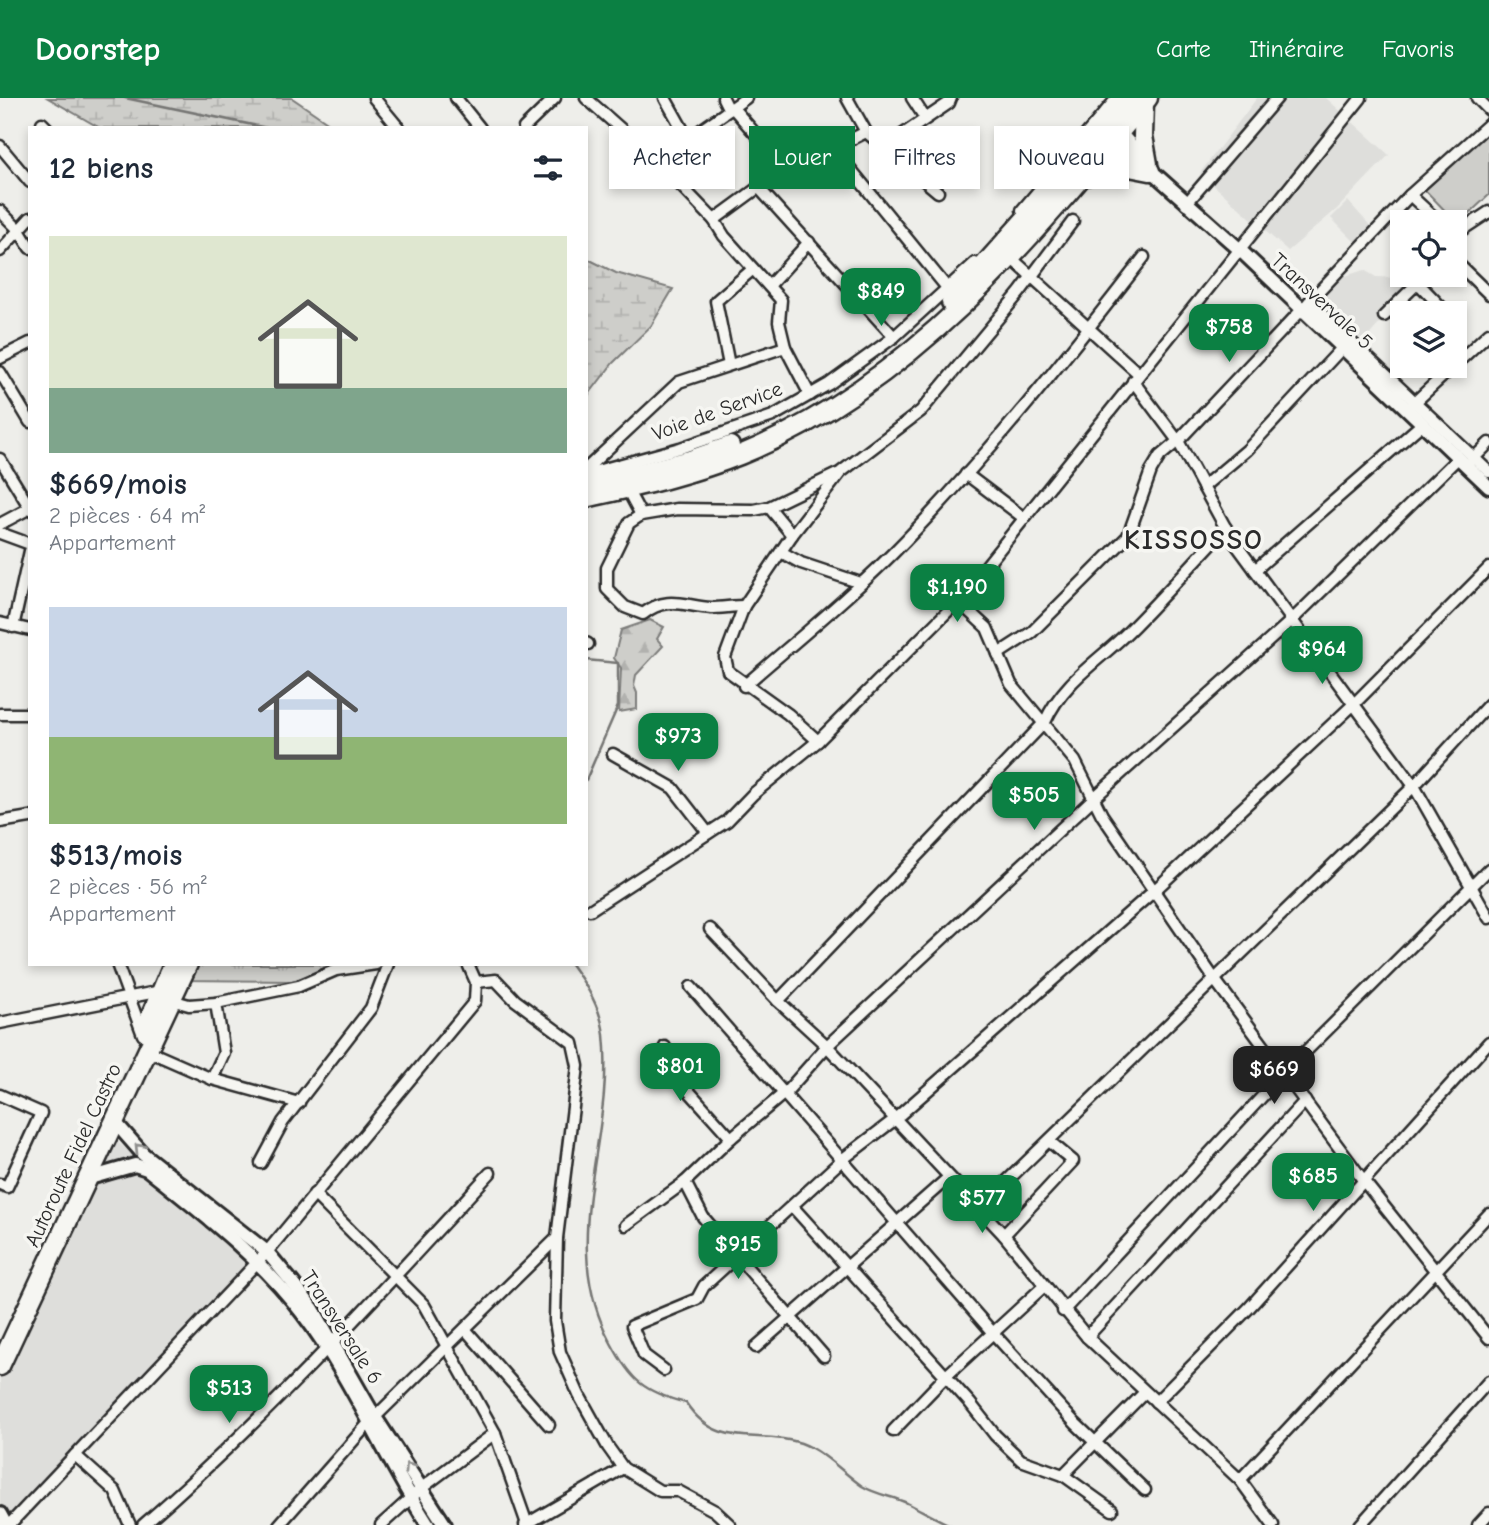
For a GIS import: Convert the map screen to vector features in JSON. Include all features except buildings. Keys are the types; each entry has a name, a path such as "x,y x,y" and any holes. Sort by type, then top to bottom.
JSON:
{"highway":[{"path":"1116,126 1132,100"},
{"path":"1129,165 1152,170 1132,100"},
{"path":"588,486 690,460 730,446 789,419 846,386 902,346 948,305 1058,189"},
{"path":"588,498 682,476 742,454 826,412 916,349 943,326 1069,189"},
{"name":"Autoroute Fidel Castro","path":"0,1344 145,1043 166,995 173,966"},
{"name":"Autoroute Fidel Castro","path":"166,995 187,966"},
{"name":"Autoroute Fidel Castro","path":"0,1366 86,1179 110,1118"}],"main road":[{"name":"Transvervale 5","path":"1129,148 1186,204 1306,305 1343,347 1412,405 1423,423 1466,460 1489,487"},
{"name":"Transversale 6","path":"110,1118 143,1154 262,1257 330,1347 372,1421 410,1498 428,1525"},
{"name":"Transversale 6","path":"86,1179 135,1166 147,1169 262,1257"},
{"name":"Transversale 6","path":"372,1421 423,1487 445,1525"},
{"path":"0,1514 7,1525"}],"street":[{"path":"374,98 397,126"},
{"path":"456,98 478,126"},
{"path":"526,126 555,98"},
{"path":"586,98 618,126"},
{"path":"665,98 681,126"},
{"path":"723,98 749,129"},
{"path":"707,126 746,98"},
{"path":"847,98 869,135"},
{"path":"912,98 925,118"},
{"path":"914,126 949,103 951,98"},
{"path":"1186,204 1278,98"},
{"path":"590,911 727,821 753,794 818,741 958,601 1361,98"},
{"path":"1477,98 1489,110"},
{"name":"Voie de Service","path":"588,471 680,448 773,416 810,395 894,337 948,289 1132,100"},
{"path":"999,654 1032,632 1128,536 1151,471 1160,456 1178,441 1410,195 1489,124"},
{"path":"855,138 866,132"},
{"path":"0,146 28,179"},
{"path":"855,175 948,289"},
{"path":"685,189 715,220 781,300 779,322 785,347 810,395"},
{"path":"715,220 755,189"},
{"path":"760,189 894,337"},
{"path":"934,189 938,192"},
{"path":"1410,195 1426,210"},
{"path":"0,211 19,230 28,245"},
{"path":"1467,226 1489,212"},
{"path":"0,251 28,220"},
{"path":"744,606 710,608 688,603 656,604 643,614 625,607 607,589 607,568 629,523 641,514 677,509 754,510 769,507 841,472 921,411 1033,275 1073,221"},
{"path":"769,286 809,243"},
{"path":"1009,256 1090,326 1136,377 1178,441 1226,528 1414,786 1489,918"},
{"path":"744,686 806,636 907,540 1090,326 1144,257"},
{"path":"729,365 716,300 753,269"},
{"path":"1467,273 1489,294"},
{"path":"1384,316 1414,287"},
{"path":"1306,305 1466,460 1489,472"},
{"path":"1412,405 1489,332"},
{"path":"0,358 28,344"},
{"path":"588,470 679,382 785,347"},
{"path":"1203,487 1247,450 1343,347"},
{"path":"0,372 28,419"},
{"path":"1255,570 1423,423"},
{"path":"626,1225 685,1182 783,1094 827,1046 1095,797 1466,460 1489,443"},
{"path":"0,459 28,505"},
{"path":"818,741 788,714 744,686 728,671 725,657 744,606 792,535 841,472"},
{"path":"966,474 1024,518"},
{"path":"627,489 641,514"},
{"path":"769,507 792,535"},
{"path":"0,524 28,509"},
{"path":"778,1001 1045,722 1072,680 1128,632 1226,528"},
{"path":"0,533 28,543"},
{"path":"781,552 801,563 861,583"},
{"path":"13,626 28,560"},
{"path":"664,1370 645,1354 632,1326 697,1299 704,1286 843,1159 894,1120 1155,890 1355,703 1489,568"},
{"path":"958,601 987,628 1011,684 1075,761 1102,815 1215,980 1363,1180 1489,1338"},
{"path":"0,623 28,630"},
{"path":"978,1210 1414,786 1489,704"},
{"path":"0,714 28,714"},
{"path":"613,754 673,788 708,833"},
{"path":"0,822 28,817"},
{"path":"1063,1311 1284,1073 1489,869"},
{"path":"710,929 778,1001 827,1046 1004,1235 1043,1287 1087,1337 1240,1480 1273,1525"},
{"path":"118,966 145,1043 212,1079 299,1103"},
{"path":"1,1026 127,997 166,995 189,1004 216,1003 299,986 336,970 363,966"},
{"path":"261,1163 283,1122 371,1008 387,966"},
{"path":"7,1525 262,1257 475,1001 476,982 469,966"},
{"path":"476,982 496,980 515,1000 573,1044 578,1066 557,1238 555,1321 560,1353 579,1395 623,1468 660,1490 678,1490 715,1511 730,1525"},
{"path":"691,986 993,1333 1095,1443 1145,1490"},
{"path":"212,1079 224,1053 216,1003"},
{"path":"1156,1402 1248,1309 1489,1042"},
{"path":"665,1046 678,1079 731,1138"},
{"path":"0,1095 41,1113 8,1187 0,1184"},
{"path":"1087,1337 1305,1101"},
{"path":"1004,1235 1073,1161 1049,1141"},
{"path":"143,1525 203,1474 330,1347 490,1173"},
{"path":"757,1347 948,1178"},
{"path":"685,1182 703,1217 824,1356"},
{"path":"314,1194 424,1305 495,1433 526,1524 623,1468"},
{"path":"792,1206 1021,1460 1063,1475 1112,1510"},
{"path":"1240,1480 1436,1273 1489,1213"},
{"path":"278,1525 372,1421 557,1238"},
{"path":"893,1431 945,1377 1043,1287"},
{"path":"465,1329 549,1425"},
{"path":"1360,1525 1489,1381"},
{"path":"1063,1475 1144,1393"},
{"path":"381,1525 423,1487 495,1433"},
{"path":"75,1455 115,1491 130,1525"},
{"path":"1478,1525 1489,1513"}],"shaded area":[{"path":"1257,98 1326,98 1389,155 1337,209 1288,251 1200,173"},
{"path":"1348,201 1374,230 1359,246 1331,218"},
{"path":"1364,270 1376,277 1390,278 1390,287 1411,287 1399,301 1390,301 1390,312 1365,340 1347,332 1317,306 1323,293 1336,279"},
{"path":"114,1139 257,1260 7,1525 0,1518 0,1376"}],"green space":[{"path":"48,98 292,98 333,126 97,126"},
{"path":"1489,131 1489,195 1467,216 1467,210 1444,210 1425,190"},
{"path":"588,259 616,273 673,289 651,326 613,363 588,395"},
{"path":"650,620 664,627 657,639 663,646 636,675 634,686 637,709 619,712 621,668 614,658 621,630"},
{"path":"187,966 342,966 292,981 180,980"}],"waterway":[{"path":"125,98 258,126"},
{"path":"588,660 618,663 618,706 588,775"},
{"path":"572,966 592,998 604,1035 605,1074 587,1228 588,1267 595,1305 611,1343 625,1367 649,1389 686,1403 698,1418 711,1428 739,1436 785,1439 801,1443 826,1457 862,1486 907,1503 950,1525"}],"district":[{"name":"KISSOSSO","path":"1194,540"}]}
